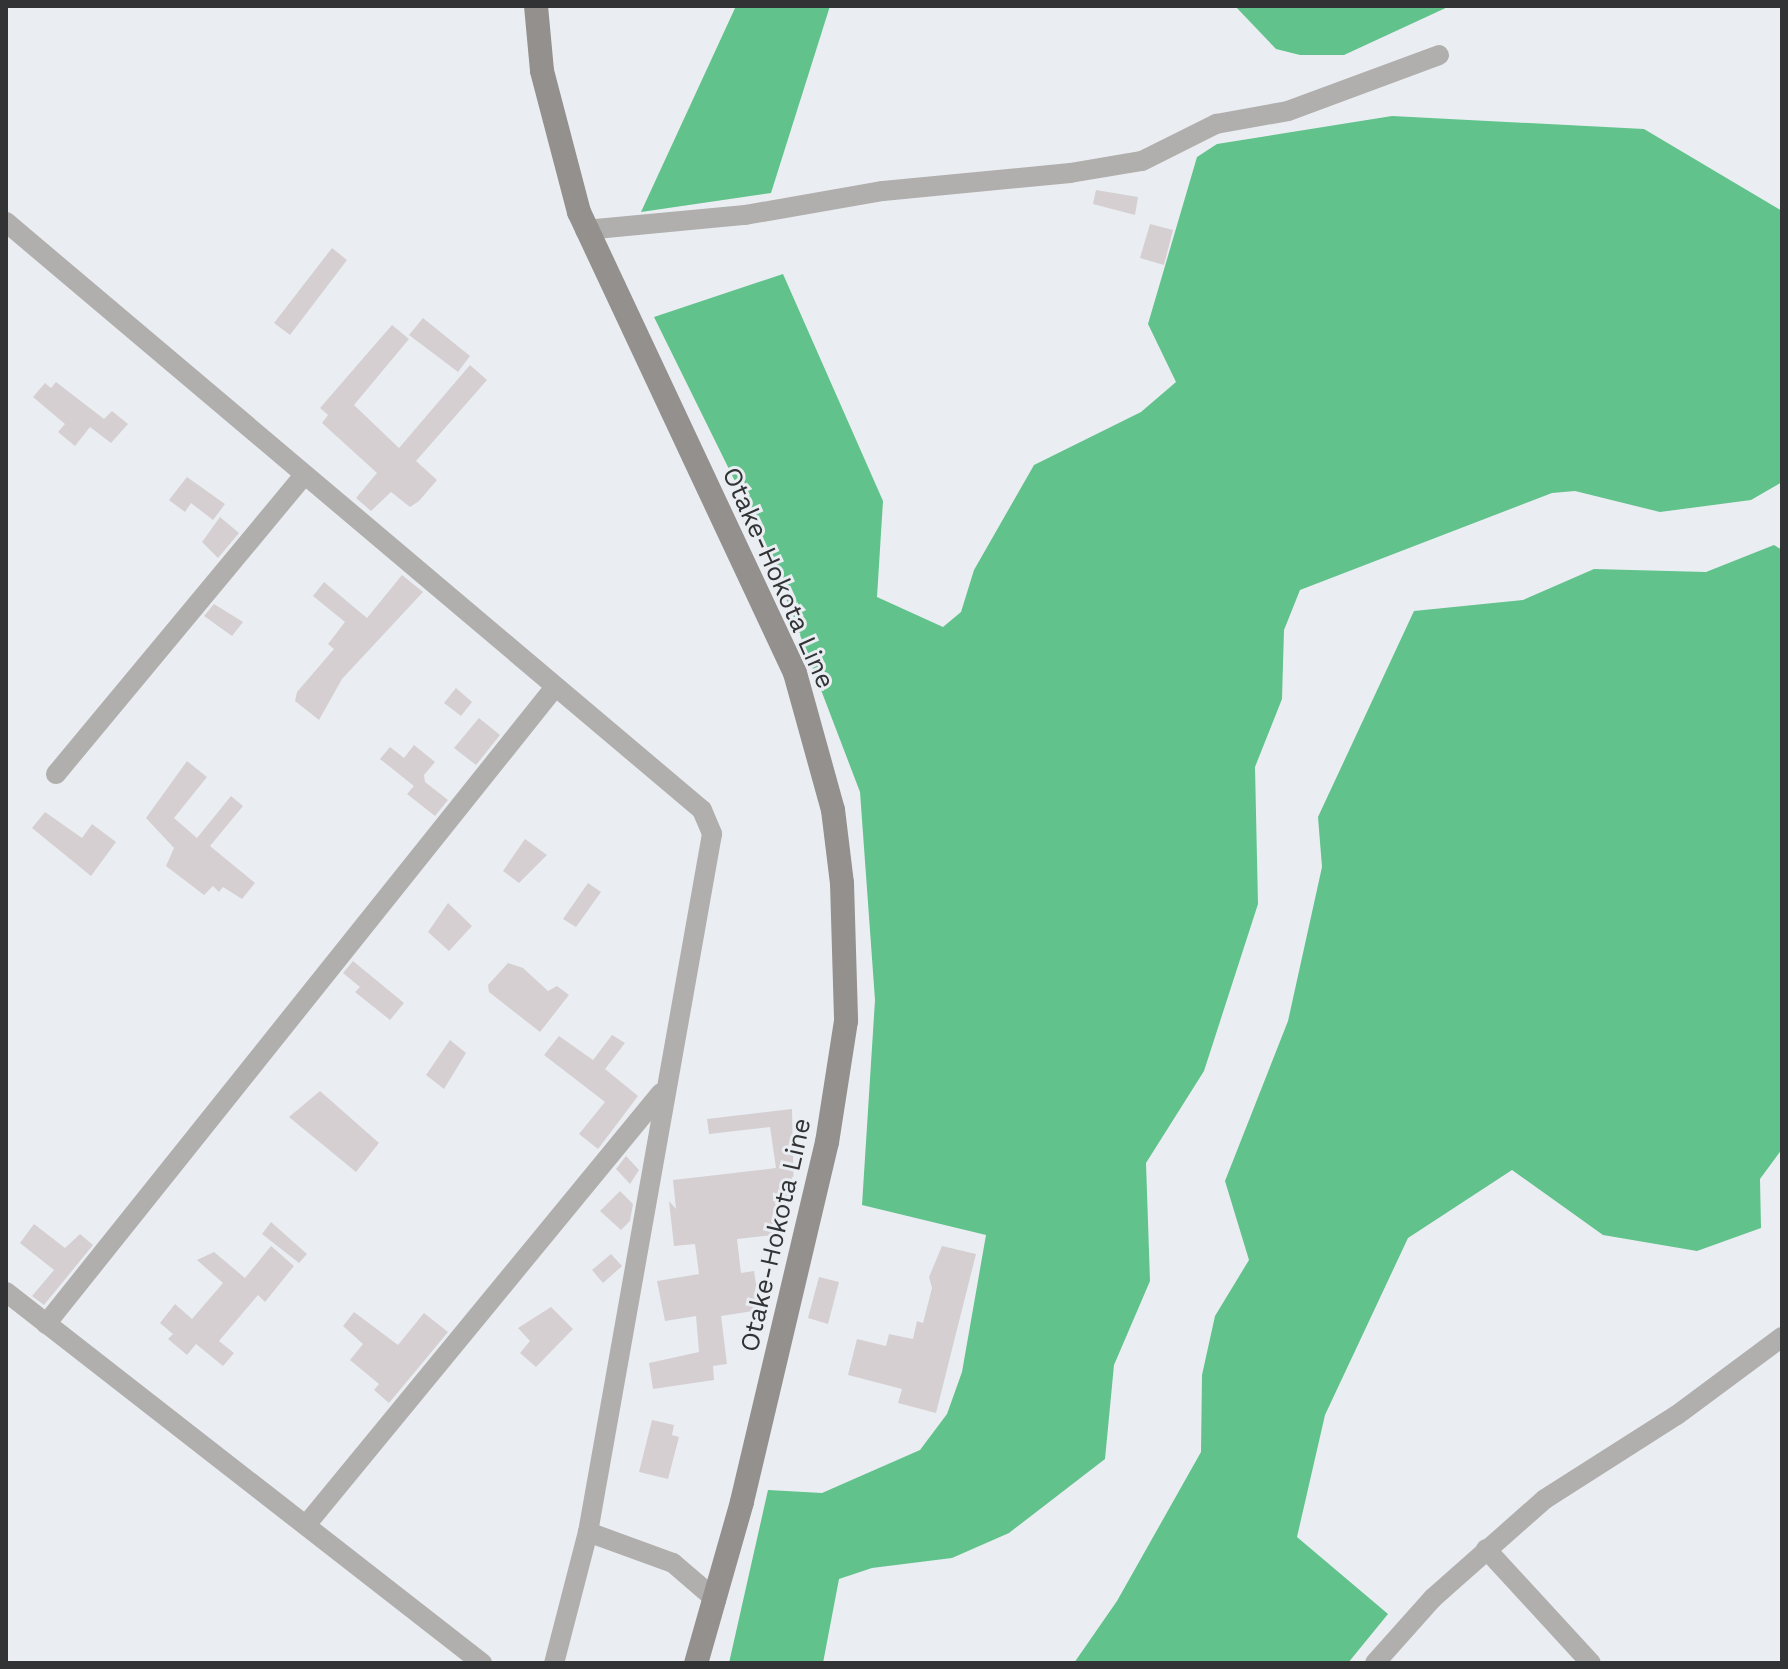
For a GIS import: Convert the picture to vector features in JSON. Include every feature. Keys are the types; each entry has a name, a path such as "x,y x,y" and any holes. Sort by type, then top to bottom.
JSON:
{"main road":[{"name":"Otake-Hokota Line","path":"536,6 542,71 585,230 795,673 833,810 842,883 847,981 837,1090 716,1600 696,1663"}],"street":[{"path":"585,230 745,215 883,191 1070,173 1142,161 1216,124 1288,111 1439,55"},
{"path":"6,222 702,810 712,834 664,1090 588,1532 554,1663"},
{"path":"56,774 303,476"},
{"path":"46,1324 555,687"},
{"path":"306,1525 664,1090"},
{"path":"6,1292 482,1663"},
{"path":"1375,1663 1486,1549 1545,1499 1677,1415 1782,1337"},
{"path":"588,1532 673,1563 716,1600"},
{"path":"1486,1549 1591,1663"}],"green space":[{"path":"736,6 830,6 771,193 641,212"},
{"path":"1235,6 1450,6 1344,55 1300,55 1276,49"},
{"path":"1392,116 1644,129 1782,211 1782,482 1751,500 1660,512 1575,491 1552,493 1300,590 1284,630 1282,699 1255,767 1258,904 1204,1071 1146,1163 1150,1281 1114,1365 1105,1459 1009,1533 952,1558 872,1568 839,1579 823,1663 729,1663 768,1490 822,1493 920,1450 947,1414 962,1372 986,1235 862,1205 875,1000 860,792 763,538 654,317 783,274 883,501 877,597 943,627 961,612 974,570 1034,465 1141,412 1176,382 1148,324 1197,157 1217,144"},
{"path":"1774,545 1782,550 1782,1149 1760,1179 1761,1228 1697,1251 1603,1235 1512,1170 1408,1238 1325,1415 1297,1537 1388,1614 1348,1663 1074,1663 1117,1601 1201,1452 1202,1375 1215,1316 1249,1260 1225,1181 1288,1021 1322,867 1318,817 1414,611 1523,600 1594,569 1706,572"}],"building":[{"path":"1096,190 1138,197 1135,215 1093,204"},
{"path":"1150,224 1173,230 1164,265 1140,258"},
{"path":"332,248 347,260 290,335 274,323"},
{"path":"423,318 470,356 458,372 409,335"},
{"path":"392,325 409,339 354,405 399,448 470,365 487,380 416,461 437,480 419,501 410,507 391,492 371,511 356,498 377,473 322,423 328,415 320,408"},
{"path":"56,382 104,419 112,411 128,424 111,443 90,427 75,446 58,432 65,424 33,397 45,383 51,388"},
{"path":"187,477 225,504 213,520 191,503 185,512 169,500"},
{"path":"220,517 239,533 218,558 202,542"},
{"path":"402,575 423,592 342,679 319,720 295,701 297,692 334,649 328,644 345,622 313,596 324,582 367,618"},
{"path":"214,604 243,622 232,636 204,616"},
{"path":"456,688 472,702 461,716 444,703"},
{"path":"479,718 500,735 476,765 454,748"},
{"path":"414,745 435,762 424,775 425,782 448,800 435,816 407,794 414,786 380,759 390,747 404,758"},
{"path":"187,761 207,777 174,818 197,838 231,796 243,806 210,846 255,883 242,899 223,887 219,892 213,886 204,895 166,866 174,848 146,818"},
{"path":"45,812 82,838 92,824 116,842 91,876 32,828"},
{"path":"525,839 547,855 519,883 503,871"},
{"path":"588,883 601,892 576,927 563,919"},
{"path":"448,903 472,926 449,951 428,932"},
{"path":"353,961 404,1003 390,1020 355,992 360,987 343,973"},
{"path":"508,963 523,968 548,991 557,986 569,995 540,1032 489,992 488,985"},
{"path":"612,1035 625,1043 605,1069 638,1096 598,1149 579,1134 605,1102 544,1055 559,1036 593,1060"},
{"path":"450,1040 466,1053 444,1089 426,1075"},
{"path":"320,1091 379,1143 356,1172 289,1117"},
{"path":"792,1109 794,1198 778,1199 782,1234 737,1239 741,1273 754,1271 760,1310 721,1316 727,1364 713,1366 714,1380 653,1389 649,1363 699,1352 696,1316 665,1321 657,1281 699,1274 695,1244 674,1246 669,1201 676,1209 673,1180 776,1168 770,1127 709,1134 707,1119"},
{"path":"626,1156 639,1170 630,1184 616,1169"},
{"path":"620,1191 633,1204 630,1221 621,1230 600,1211"},
{"path":"271,1222 307,1254 299,1263 262,1234"},
{"path":"34,1224 65,1248 80,1234 93,1245 44,1305 32,1296 54,1270 20,1243"},
{"path":"271,1246 294,1266 265,1302 258,1295 219,1341 234,1353 223,1366 196,1344 187,1355 168,1339 173,1334 160,1323 175,1304 192,1319 223,1283 197,1260 214,1252 245,1278"},
{"path":"942,1246 976,1254 936,1413 898,1403 902,1389 848,1375 857,1339 886,1346 889,1334 913,1339 917,1321 923,1323 932,1288 929,1277"},
{"path":"611,1254 622,1266 603,1283 592,1270"},
{"path":"819,1277 839,1282 828,1324 808,1318"},
{"path":"551,1307 573,1329 536,1367 520,1353 530,1341 518,1328"},
{"path":"354,1312 398,1345 424,1313 448,1332 389,1403 374,1390 379,1384 350,1360 363,1344 343,1326"},
{"path":"652,1420 674,1425 672,1435 679,1437 668,1479 639,1472"}]}
